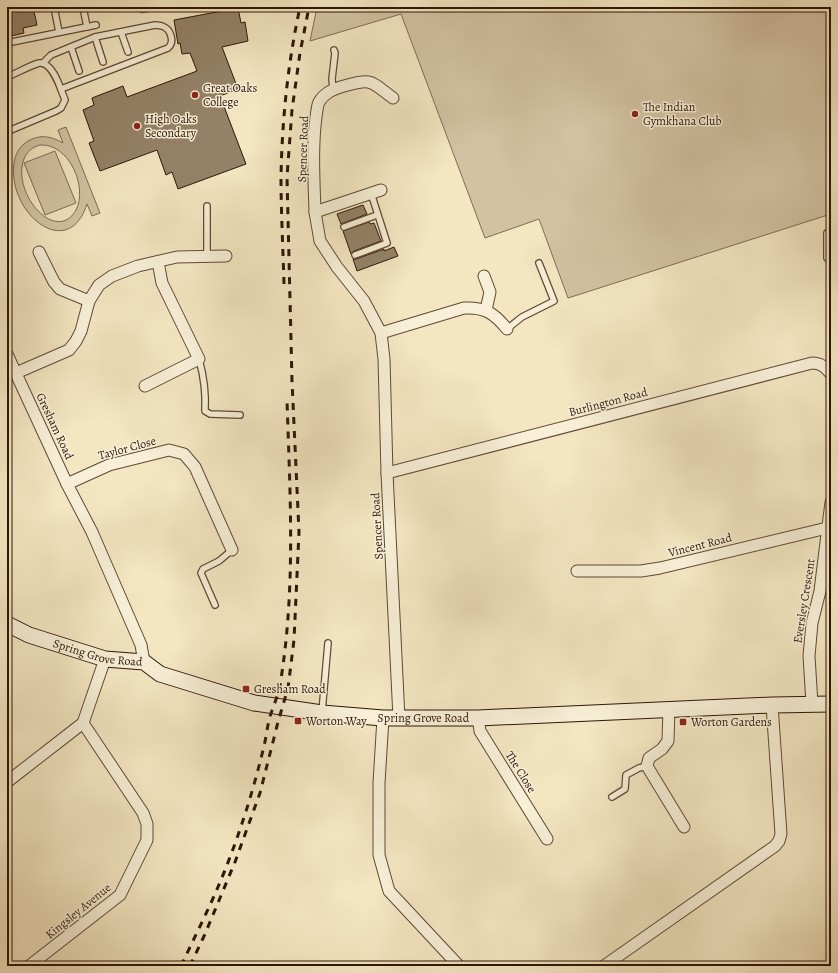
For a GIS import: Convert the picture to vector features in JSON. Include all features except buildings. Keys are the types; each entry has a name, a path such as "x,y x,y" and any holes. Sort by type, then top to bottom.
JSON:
{"main road":[{"name":"Spring Grove Road","path":"7,624 29,634 105,659 144,662 160,674 254,703 322,713 383,718 478,718 772,705 831,704"}],"street":[{"name":"Spencer Road","path":"393,98 372,82 363,80 333,89 324,94 318,103 314,135 313,171 315,212 320,241 337,267 364,301 381,333 384,359 387,473 399,718"},
{"path":"315,212 376,191"},
{"path":"39,252 54,282 60,289 90,302"},
{"path":"16,373 69,350 81,331 90,302 99,284 112,276 138,266 177,258 226,256"},
{"path":"145,386 200,360 162,283 158,262"},
{"path":"484,276 490,292 486,310"},
{"path":"381,333 464,308 475,307 486,310 499,319 507,329"},
{"name":"Gresham Road","path":"7,354 67,484 92,532 141,645 144,662"},
{"name":"Burlington Road","path":"387,473 812,363 820,363 831,374"},
{"name":"Taylor Close","path":"67,484 109,465 169,450 184,454 195,467 232,550"},
{"name":"Eversley Crescent","path":"812,704 809,656 812,623 820,591 831,502"},
{"name":"Vincent Road","path":"577,571 641,571 660,568 827,528"},
{"path":"7,782 83,723 105,659"},
{"path":"604,966 779,842 780,834 772,705"},
{"path":"669,710 668,741 662,749 649,758 647,766 684,827"},
{"path":"383,718 379,783 379,855 389,890 459,966"},
{"name":"The Close","path":"478,718 480,731 547,839"},
{"name":"Kingsley Avenue","path":"29,966 120,895 147,840 147,824 144,813 83,723"}],"lane":[{"path":"54,7 59,32"},
{"path":"83,7 87,27"},
{"path":"7,43 96,25"},
{"path":"7,78 39,63 43,63 51,55 95,37 155,25 162,26 170,33 172,42 168,48 61,90"},
{"path":"121,32 128,52"},
{"path":"95,37 103,62"},
{"path":"71,47 79,71"},
{"path":"333,89 332,79 335,54 334,50"},
{"path":"7,129 12,130 61,108 65,100 61,90 50,67 43,63"},
{"path":"355,255 387,243 378,215 376,191"},
{"path":"207,206 207,256"},
{"path":"344,226 378,215"},
{"path":"827,233 827,258 831,262"},
{"path":"507,329 522,317 554,301 539,263"},
{"path":"200,360 204,375 206,396 205,411 210,414 240,415"},
{"path":"215,605 201,573 203,569 219,561 232,550"},
{"path":"322,713 328,642"},
{"path":"612,797 625,788 626,775 639,768 647,766"}],"shaded area":[{"path":"140,7 173,7 141,13"},
{"name":"The Indian Gymkhana Club","path":"317,7 831,7 831,214 568,298 539,219 485,238 401,14 310,41"},
{"path":"66,127 100,213 92,216 87,204 78,221 67,230 54,230 41,224 29,214 20,199 14,182 14,163 18,150 25,143 37,137 46,137 63,143 58,130","holes":["40,145 50,146 60,151 67,159 78,179 80,190 76,210 67,219 58,222 47,218 29,199 24,186 22,172 24,159 30,150"]},
{"path":"55,151 76,203 45,215 24,163"}],"railway":[{"path":"284,284 281,190 283,134 286,91 300,7"},
{"path":"190,966 235,862 260,793 288,688 294,640 299,532 292,381 287,177 292,110 300,53 309,7"},
{"path":"181,966 215,894 247,809 265,743 269,720 280,685 288,614 291,542 287,400"}],"place":[{"name":"Great Oaks College","path":"195,95"},
{"name":"The Indian Gymkhana Club","path":"635,114"},
{"name":"High Oaks Secondary","path":"137,126"},
{"name":"Gresham Road","path":"246,689"},
{"name":"Worton Way","path":"298,721"},
{"name":"Worton Gardens","path":"683,722"}]}
